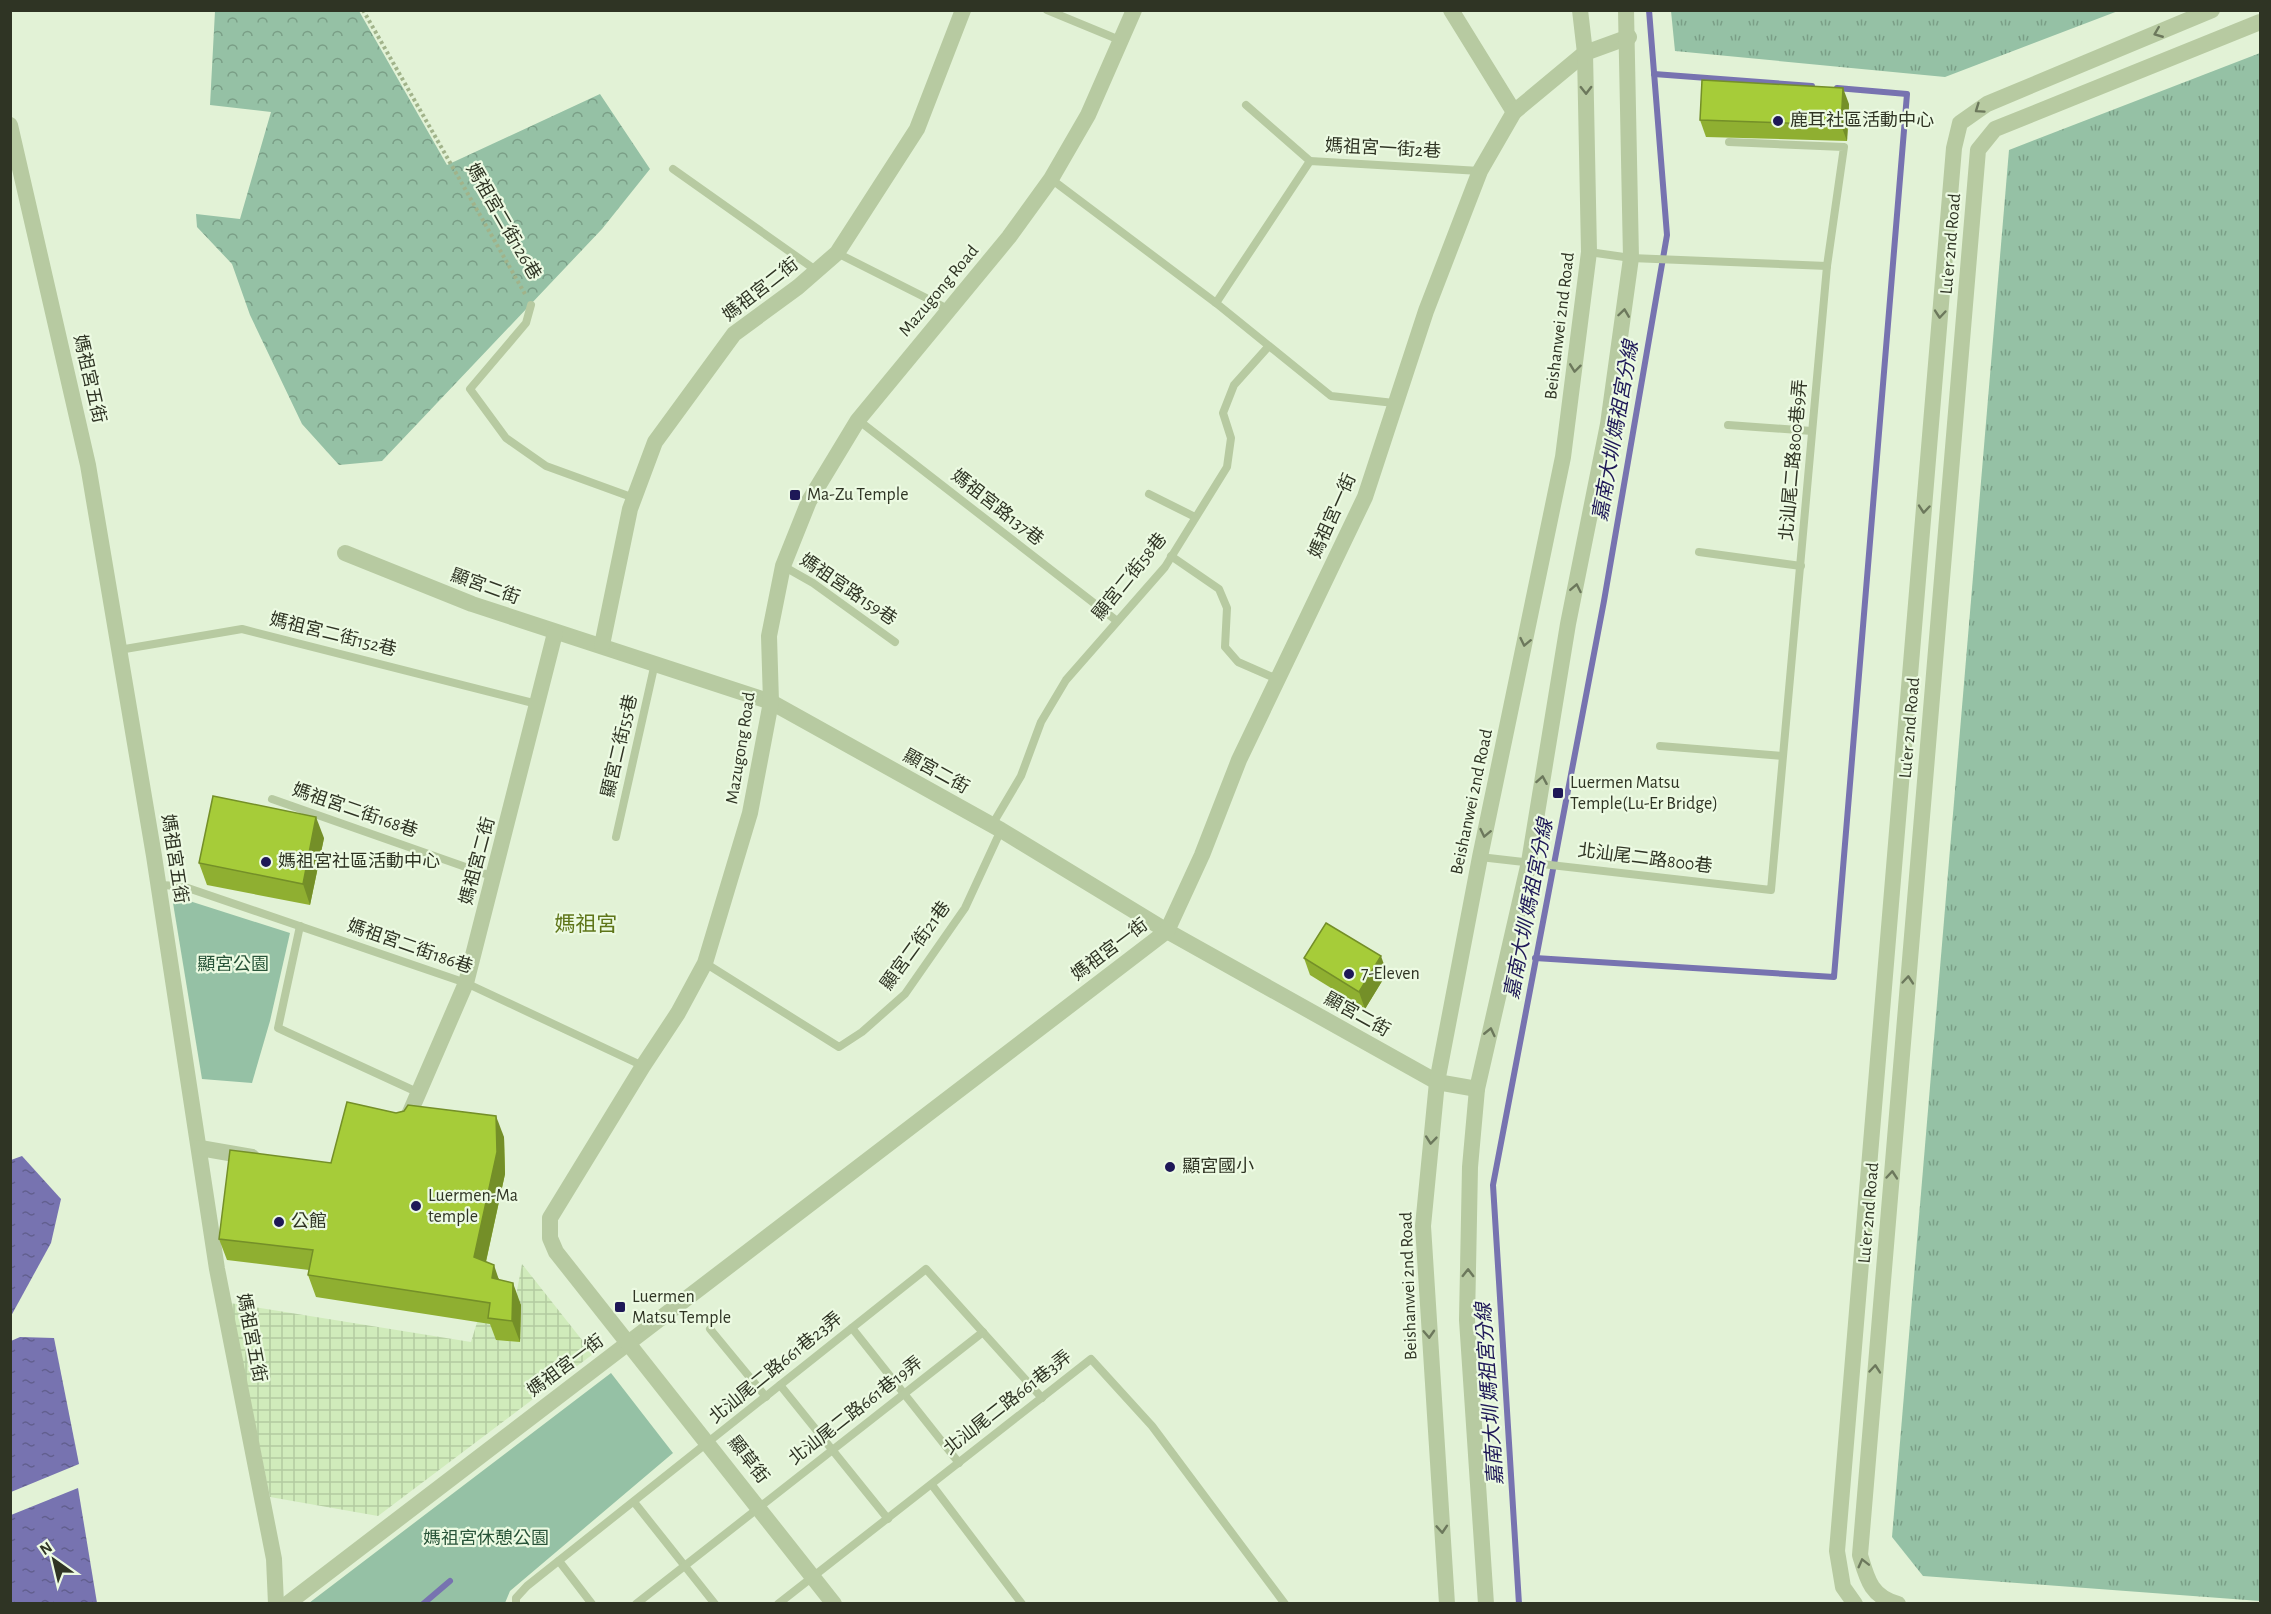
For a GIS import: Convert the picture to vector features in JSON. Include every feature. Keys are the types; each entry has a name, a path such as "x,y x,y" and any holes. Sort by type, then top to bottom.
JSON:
{"street":[{"name":"媽祖宮二街","path":"602,645 634,498 655,442 734,334 837,253 917,129 963,10"},
{"name":"Mazugong Road","path":"629,1342 556,1252 550,1238 550,1218 678,1013 705,963 750,813 771,702 769,636 783,566 809,501 858,420 1009,237 1051,179 1088,115 1122,42 1134,10"},
{"path":"1451,10 1514,112"},
{"name":"Beishanwei 2nd Road","path":"1448,1604 1423,1226 1437,1082 1480,857 1563,457 1589,252 1585,53 1580,10"},
{"path":"1486,1604 1467,1320 1470,1167 1477,1089 1529,862 1568,624 1608,424 1632,258 1629,37 1626,10"},
{"name":"Lu'er 2nd Road","path":"1855,1604 1843,1587 1837,1551 1954,148 1960,123 1987,104 2212,10"},
{"name":"Lu'er 2nd Road","path":"1898,1604 1884,1600 1868,1582 1860,1555 1978,150 1995,129 2260,22"},
{"name":"媽祖宮一街","path":"287,1604 1167,931 1202,855 1239,760 1365,497 1426,311 1480,171 1514,112 1585,53 1629,37"},
{"name":"媽祖宮五街","path":"10,125 88,465 158,885 217,1269 274,1559 276,1604"},
{"name":"顯宮二街","path":"345,553 472,604 771,702 996,828 1167,931 1437,1082 1477,1089"},
{"name":"媽祖宮二街","path":"394,1122 406,1124 417,1092 466,983 555,633"},
{"path":"200,1148 265,1160"},
{"name":"顯草街","path":"629,1342 834,1604"}],"lane":[{"path":"1047,10 1122,42"},
{"path":"1246,105 1310,161"},
{"name":"北汕尾二路800巷9弄","path":"1729,142 1844,147 1827,266 1771,890"},
{"name":"媽祖宮一街2巷","path":"1216,303 1310,161 1480,171"},
{"path":"673,169 817,271"},
{"path":"1051,179 1216,303 1330,396 1394,403"},
{"path":"1589,252 1632,258 1827,266"},
{"path":"837,253 950,310"},
{"name":"媽祖宮二街126巷","path":"531,305 526,323 470,388 506,438 546,466 634,498"},
{"name":"顯宮二街58巷","path":"996,828 1021,776 1041,722 1066,680 1171,556 1227,467 1232,438 1223,413 1234,385 1268,347"},
{"name":"媽祖宮路137巷","path":"858,420 1117,621"},
{"path":"1728,425 1812,431"},
{"path":"1149,494 1195,517"},
{"path":"1699,552 1801,566"},
{"path":"1171,556 1219,589 1227,608 1225,647 1238,662 1277,679"},
{"name":"媽祖宮路159巷","path":"783,566 813,583 895,642"},
{"name":"媽祖宮二街152巷","path":"119,650 242,629 537,704"},
{"name":"顯宮二街55巷","path":"616,837 655,663"},
{"path":"1660,746 1782,756"},
{"name":"媽祖宮二街168巷","path":"273,799 494,877"},
{"name":"顯宮二街21巷","path":"705,963 839,1047 862,1032 905,994 965,908 996,828"},
{"name":"北汕尾二路800巷","path":"1480,857 1771,890"},
{"name":"媽祖宮二街186巷","path":"158,885 182,886 466,983 643,1066"},
{"path":"300,926 278,1028 417,1092"},
{"name":"北汕尾二路661巷23弄","path":"516,1604 516,1598 527,1586 710,1443 926,1269 1042,1398"},
{"path":"852,1328 959,1463"},
{"path":"710,1329 766,1397"},
{"name":"北汕尾二路661巷19弄","path":"636,1604 983,1332"},
{"name":"北汕尾二路661巷3弄","path":"778,1604 1091,1359 1152,1426 1285,1604"},
{"path":"780,1385 888,1519"},
{"path":"932,1485 1022,1604"},
{"path":"634,1502 715,1604"},
{"path":"558,1561 592,1604"}],"path":[{"name":"媽祖宮二街126巷","path":"363,10 531,305"}],"green space":[{"path":"1671,10 2118,11 1945,77 1675,51"},
{"path":"215,11 359,11 447,165 600,94 650,169 602,229 382,461 339,465 302,424 250,315 232,264 197,227 196,214 240,219 271,112 210,105"},
{"path":"2260,53 2260,1601 1923,1576 1892,1537 2009,150"},
{"name":"顯宮公園","path":"177,897 290,933 270,1021 252,1083 202,1079 173,903"},
{"name":"媽祖宮休憩公園","path":"611,1373 673,1453 510,1591 505,1603 309,1603"}],"shaded area":[{"path":"522,1264 593,1354 378,1516 270,1497 230,1303 471,1342 486,1293 515,1301"}],"water":[{"path":"22,1156 61,1199 51,1243 11,1316 11,1160"},
{"path":"20,1337 54,1338 79,1464 11,1492 11,1341"},
{"path":"78,1488 97,1603 11,1603 11,1515"}],"building":[{"path":"1702,80 1843,88 1841,125 1700,120"},
{"name":"媽祖宮社區活動中心","path":"213,796 316,817 303,884 199,863"},
{"path":"1326,923 1381,956 1359,992 1304,958"},
{"name":"Luermen-Ma temple","path":"347,1102 396,1113 404,1111 408,1105 496,1116 497,1152 474,1257 494,1265 492,1278 513,1283 512,1321 488,1318 490,1303 308,1275 313,1250 219,1239 230,1150 331,1163"}],"waterway":[{"name":"嘉南大圳 媽祖宮分線","path":"1519,1604 1493,1185 1604,601 1667,235 1649,10"},
{"path":"1654,74 1812,86"},
{"path":"1535,958 1834,977 1907,94 1837,88"},
{"path":"423,1604 450,1581"}],"place":[{"name":"鹿耳社區活動中心","path":"1778,121"},
{"name":"Ma-Zu Temple","path":"795,495"},
{"name":"Luermen Matsu Temple(Lu-Er Bridge)","path":"1558,793"},
{"name":"媽祖宮社區活動中心","path":"266,862"},
{"name":"7-Eleven","path":"1349,974"},
{"name":"顯宮國小","path":"1170,1167"},
{"name":"Luermen-Ma temple","path":"416,1206"},
{"name":"公館","path":"279,1222"},
{"name":"Luermen Matsu Temple","path":"620,1307"}],"district":[{"name":"媽祖宮","path":"586,924"}]}
